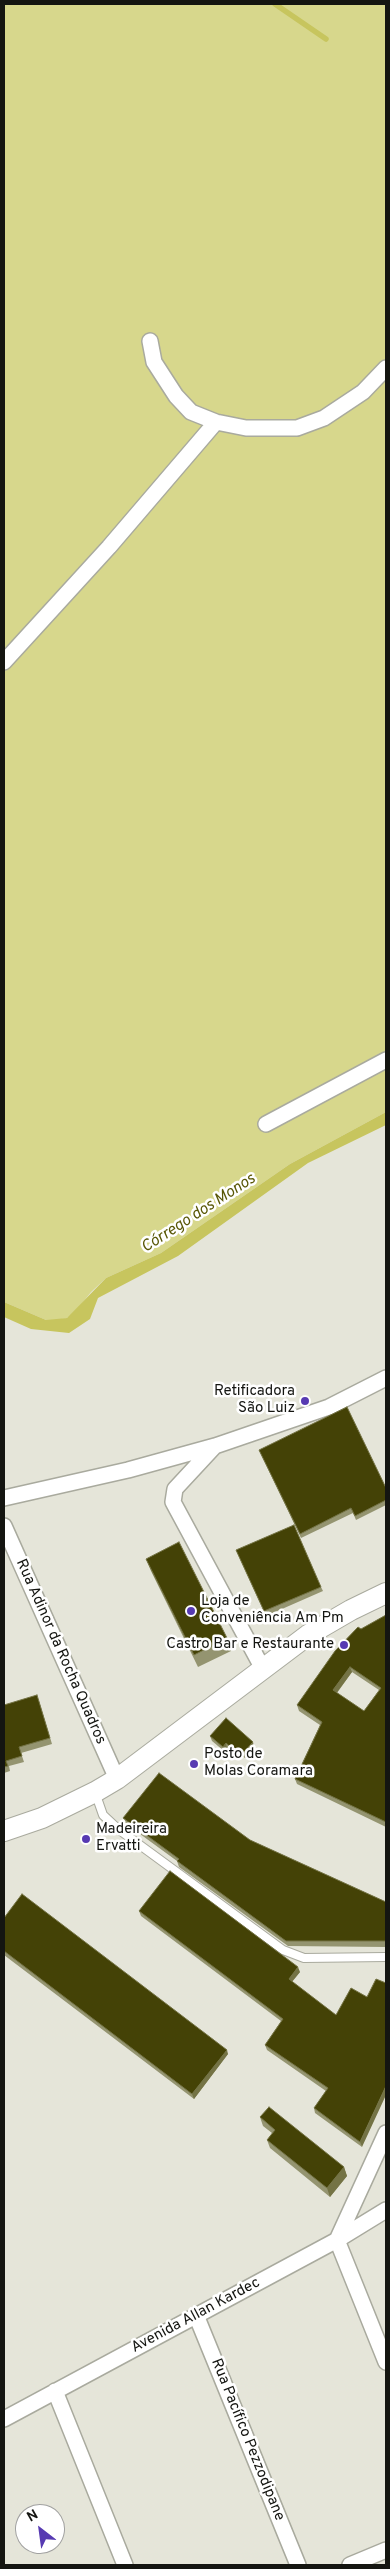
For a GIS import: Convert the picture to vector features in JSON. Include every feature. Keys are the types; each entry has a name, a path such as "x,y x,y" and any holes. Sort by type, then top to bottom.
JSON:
{"main road":[{"path":"4,1831 42,1818 95,1792 117,1778 308,1635 386,1593"}],"street":[{"path":"150,340 154,362 176,396 192,412 216,422 265,429 297,428 324,418 342,408 363,392 386,368"},
{"path":"4,662 109,547 216,422"},
{"path":"266,1124 386,1060"},
{"path":"4,1498 128,1470 215,1446 329,1407 386,1378"},
{"path":"215,1446 175,1489 173,1502 263,1669"},
{"name":"Rua Adinor da Rocha Quadros","path":"4,1526 117,1778"},
{"path":"386,2134 337,2240 386,2362"},
{"name":"Avenida Allan Kardec","path":"4,2419 337,2240 386,2210"},
{"name":"Rua Pacífico Pezzodipane","path":"196,2315 298,2565"},
{"path":"55,2391 125,2565"},
{"path":"350,2565 386,2550"}],"lane":[{"path":"95,1792 103,1815 118,1828 282,1950 304,1958 386,1957"}],"shaded area":[{"path":"4,4 386,4 386,1112 290,1164 161,1253 106,1278 91,1292 75,1312 67,1318 57,1320 46,1320 4,1302"},
{"path":"386,1112 386,1125 308,1163 178,1256 98,1298 90,1319 69,1333 31,1329 4,1317 4,1302 46,1320 67,1318 106,1278 161,1253 290,1164"}],"building":[{"path":"347,1407 386,1488 386,1500 355,1516 351,1508 300,1534 259,1450"},
{"path":"294,1525 321,1587 264,1611 236,1550"},
{"name":"Loja de Conveniência Am Pm","path":"179,1542 227,1638 194,1655 146,1559"},
{"path":"386,1615 386,1822 295,1779 322,1722 297,1705 335,1651 358,1627 361,1629","holes":["350,1667 381,1688 364,1711 333,1690"]},
{"path":"37,1695 50,1738 19,1747 22,1756 6,1761 8,1766 4,1767 4,1705"},
{"path":"226,1718 253,1742 243,1753 238,1749 236,1752 226,1743 223,1747 210,1736"},
{"path":"159,1773 250,1840 386,1902 386,1941 286,1941 177,1861 179,1859 123,1818"},
{"path":"170,1871 298,1967 289,1979 336,2015 351,1988 367,1997 376,1979 386,1983 386,2086 360,2142 314,2108 328,2088 265,2045 283,2019 139,1911"},
{"path":"22,1894 227,2050 192,2094 4,1951 4,1918"},
{"path":"269,2107 344,2167 327,2188 267,2140 275,2130 260,2117"}],"waterway":[{"path":"275,4 326,39"}],"place":[{"name":"Retificadora São Luiz","path":"305,1401"},
{"name":"Loja de Conveniência Am Pm","path":"191,1611"},
{"name":"Castro Bar e Restaurante","path":"344,1645"},
{"name":"Posto de Molas Coramara","path":"194,1764"},
{"name":"Madeireira Ervatti","path":"86,1839"}],"water label":[{"name":"Córrego dos Monos","path":"199,1214"}]}
